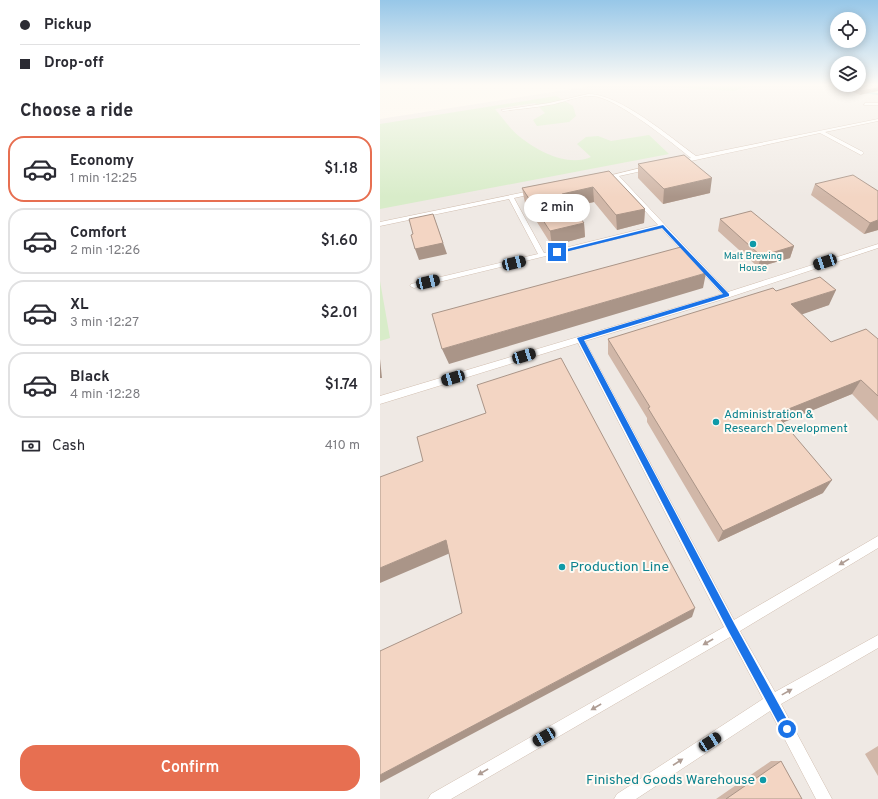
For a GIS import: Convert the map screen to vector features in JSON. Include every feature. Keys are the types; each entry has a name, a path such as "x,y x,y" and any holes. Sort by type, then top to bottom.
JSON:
{"lane":[{"path":"645,122 695,158"},
{"path":"673,163 867,122"},
{"path":"821,132 861,153"},
{"path":"593,180 659,166"},
{"path":"615,175 727,295"},
{"path":"380,224 541,191"},
{"path":"511,197 542,256"},
{"path":"414,286 663,226"},
{"path":"380,400 580,338 727,295 878,246"},
{"path":"580,338 732,629 772,700 824,799"},
{"path":"436,799 732,629 878,542"},
{"path":"622,799 772,700 878,641"}],"shaded area":[{"path":"380,122 878,122 878,799 380,799"}],"green space":[{"path":"391,122 506,122 520,137 536,148 545,153 563,159 573,160 582,160 591,157 577,144 586,137 598,136 611,141 649,135 669,154 380,209 380,124"},
{"path":"535,122 567,122 537,126"},
{"path":"380,281 390,338 380,341"}],"building":[{"path":"684,155 712,178 664,189 638,164"},
{"path":"609,171 645,209 616,215 593,187 562,194 584,223 550,231 522,188"},
{"path":"853,175 878,191 878,220 870,223 815,184"},
{"path":"751,211 794,246 761,256 720,219"},
{"path":"433,214 443,243 415,249 409,219"},
{"path":"681,247 706,273 442,349 432,314"},
{"name":"Administration & Research Development","path":"820,277 836,290 791,304 831,342 866,329 878,339 878,396 861,380 776,414 832,480 723,531 608,339 773,288 776,291"},
{"name":"Production Line","path":"561,358 695,608 380,775 380,651 462,613 446,540 380,568 380,477 423,461 417,437 486,413 477,385"},
{"name":"Finished Goods Warehouse","path":"781,761 802,799 726,799"}],"place":[{"name":"Malt Brewing House","path":"753,244"},
{"name":"Administration & Research Development","path":"716,422"},
{"name":"Production Line","path":"562,567"},
{"name":"Finished Goods Warehouse","path":"763,780"}],"route":[{"path":"557,252 663,226 727,295 580,338 732,629 787,729"}]}
